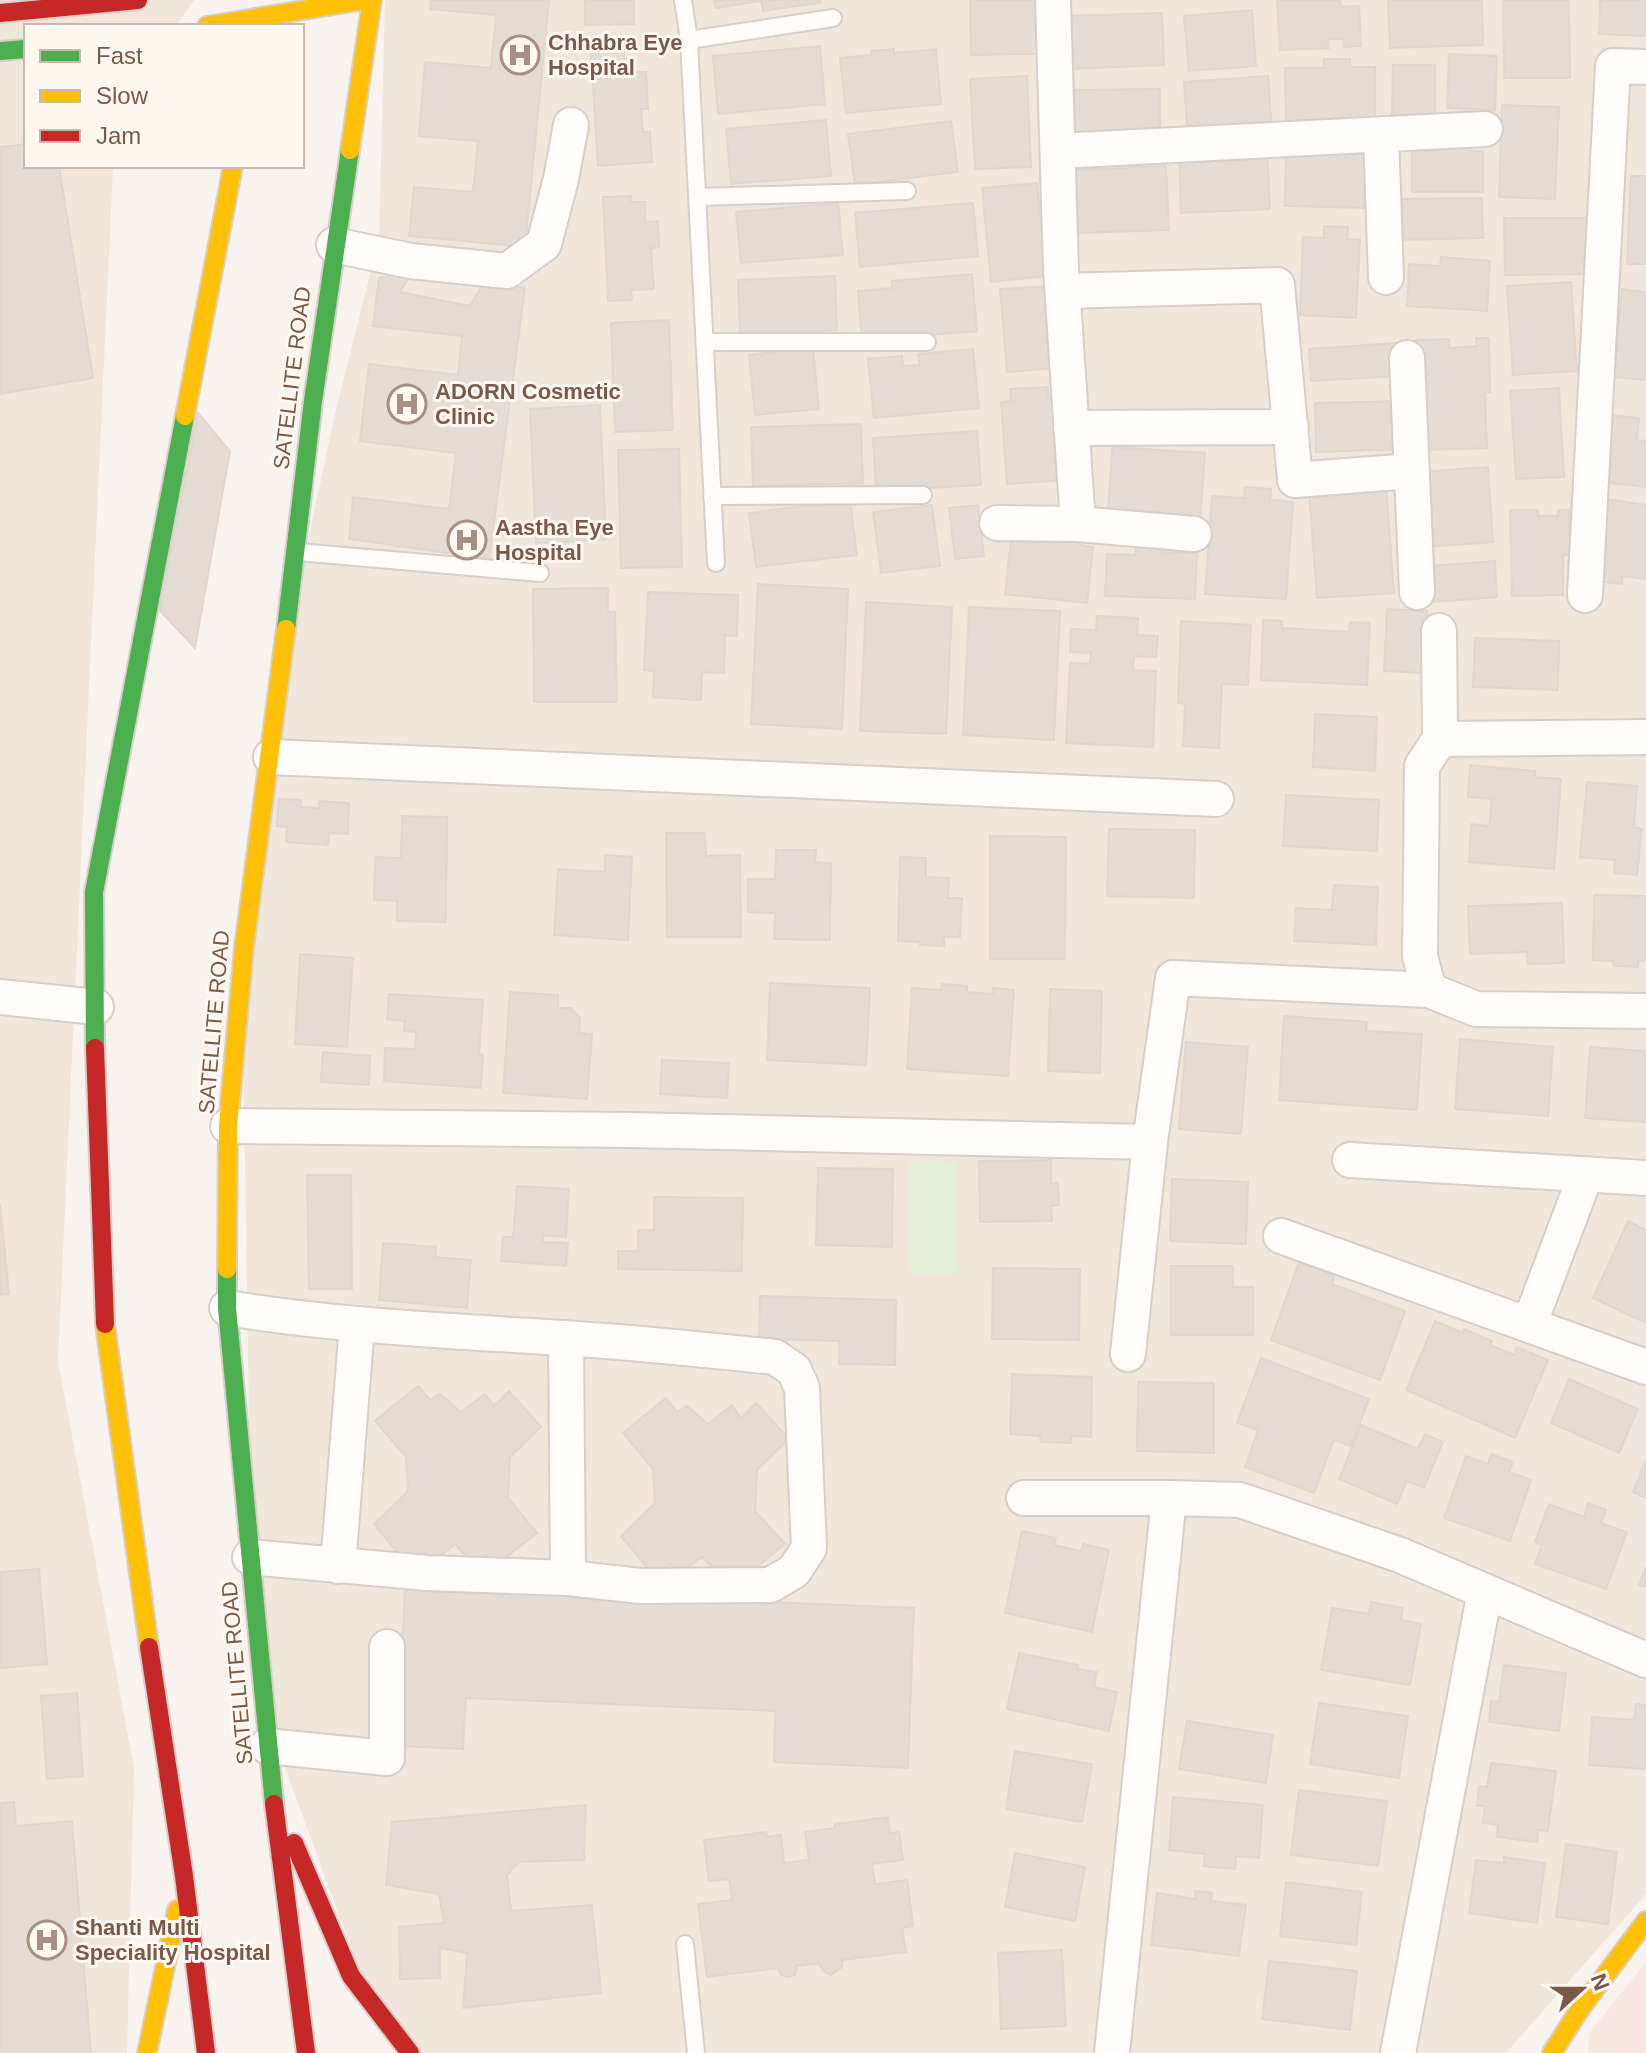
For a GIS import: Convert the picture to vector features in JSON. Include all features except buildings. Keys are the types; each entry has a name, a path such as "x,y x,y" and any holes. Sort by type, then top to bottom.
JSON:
{"main road":[{"path":"0,13 138,0"},
{"path":"216,24 261,14 364,0"},
{"name":"SATELLITE ROAD","path":"306,2053 267,1746 227,1308 228,1126 244,948 271,757 334,245 372,0"},
{"path":"0,51 24,49"},
{"path":"206,2053 184,1876 163,1750 105,1330 96,1118 94,892 233,168"},
{"path":"271,1781 309,1882 351,1976 410,2053"},
{"path":"147,2053 184,1876"},
{"path":"1552,2053 1580,2009 1646,1921"}],"street":[{"path":"1062,0 1053,0 1063,291 1078,524"},
{"path":"1585,595 1613,66 1646,67"},
{"path":"334,245 411,261 507,271 544,244 571,125"},
{"path":"1058,151 1485,129"},
{"path":"1381,134 1386,277"},
{"path":"1063,291 1277,285 1295,480 1412,471"},
{"path":"1407,358 1417,592"},
{"path":"1071,428 1291,427"},
{"path":"997,523 1078,524 1194,534"},
{"path":"1429,990 1420,956 1422,766 1440,739 1439,631"},
{"path":"1440,739 1646,737"},
{"path":"271,757 1216,799"},
{"path":"1128,1354 1150,1142 1173,978 1429,990 1476,1009 1646,1011"},
{"path":"0,997 96,1007"},
{"path":"228,1126 630,1130 1150,1142"},
{"path":"1350,1160 1646,1178"},
{"path":"1529,1325 1586,1174"},
{"path":"1281,1236 1646,1367"},
{"path":"227,1308 299,1320 566,1338 775,1357 794,1370 802,1388 809,1548 794,1571 770,1585 641,1586 568,1578 427,1573 250,1557"},
{"path":"338,1566 357,1325"},
{"path":"566,1338 568,1578"},
{"path":"1024,1498 1240,1500 1400,1555 1646,1660"},
{"path":"1112,2053 1169,1498"},
{"path":"1398,2053 1485,1591"},
{"path":"267,1746 387,1758 387,1647"}],"lane":[{"path":"683,0 689,40 716,563"},
{"path":"689,40 833,18"},
{"path":"697,197 907,191"},
{"path":"704,342 927,342"},
{"path":"712,496 923,495"},
{"path":"295,551 540,573"},
{"path":"685,1944 696,2053"}],"shaded area":[{"path":"0,0 194,0 177,24 24,24 24,168 113,168 58,1361 134,1768 127,2053 0,2053"},
{"path":"385,0 1646,0 1646,1894 1506,2053 420,2053 365,1986 253,1680 243,1031 291,621 337,405 379,239"},
{"path":"1646,1962 1646,2053 1588,2053 1589,2033"}],"green space":[{"path":"909,1161 957,1162 957,1275 909,1274"}],"traffic: fast":[{"path":"0,51 24,49"},
{"path":"286,629 313,401 350,150"},
{"path":"95,1048 94,892 185,416"},
{"path":"227,1269 227,1308 274,1804"}],"traffic: slow":[{"path":"219,24 364,0"},
{"path":"350,150 372,0"},
{"path":"185,416 233,168"},
{"path":"227,1269 228,1126 244,948 286,629"},
{"path":"105,1324 149,1647"},
{"path":"147,2053 177,1910"},
{"path":"1552,2053 1580,2009 1646,1921"}],"traffic: jam":[{"path":"0,13 138,0"},
{"path":"95,1048 105,1324"},
{"path":"149,1647 184,1876 206,2053"},
{"path":"274,1804 306,2053"},
{"path":"294,1843 351,1976 410,2053"}],"place":[{"name":"Chhabra Eye Hospital","path":"520,55"},
{"name":"ADORN Cosmetic Clinic","path":"407,404"},
{"name":"Aastha Eye Hospital","path":"467,540"},
{"name":"Shanti Multi Speciality Hospital","path":"47,1940"}]}
